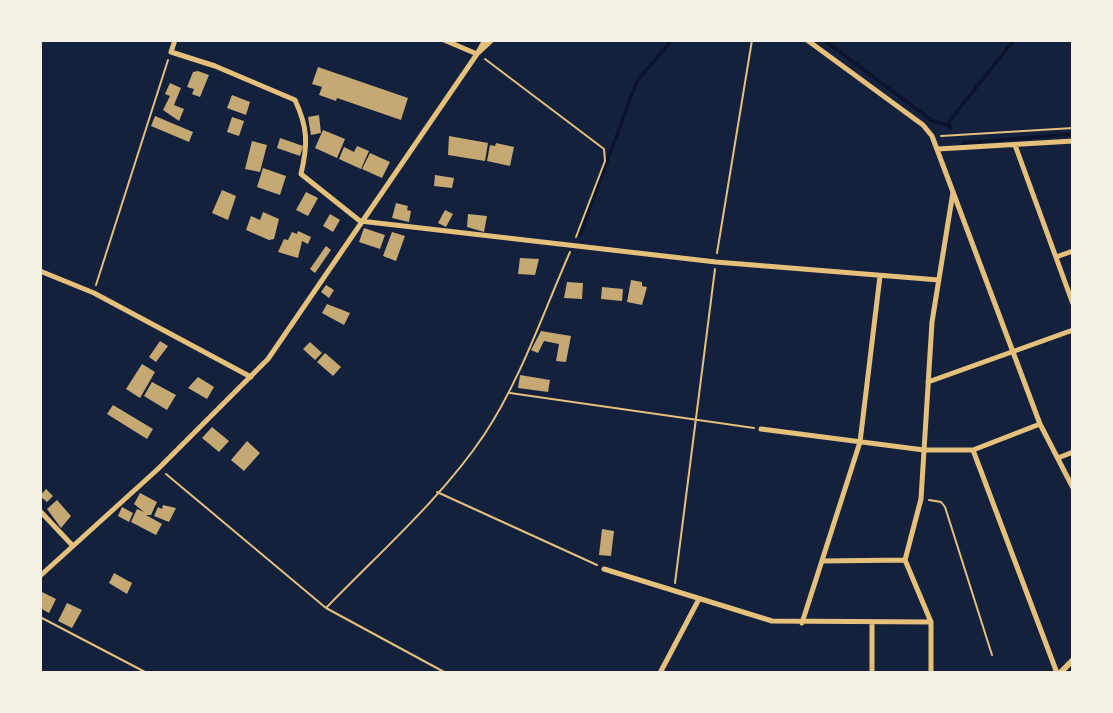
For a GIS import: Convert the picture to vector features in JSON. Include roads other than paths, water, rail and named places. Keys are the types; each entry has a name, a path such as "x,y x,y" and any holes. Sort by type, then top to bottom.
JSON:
{"street":[{"path":"175,40 171,52 215,66 295,100 302,116 307,145 301,174 360,221 716,262 939,280"},
{"path":"444,40 459,43 477,54"},
{"path":"40,576 159,468 268,359 485,40"},
{"path":"477,54 492,40"},
{"path":"807,40 923,125 932,136 1040,425 1073,488"},
{"path":"939,149 1073,141"},
{"path":"1015,145 1073,304"},
{"path":"931,673 931,622 905,560 921,499 932,321 953,189"},
{"path":"1055,257 1073,250"},
{"path":"40,271 94,293 251,377"},
{"path":"802,623 860,442 880,276"},
{"path":"928,383 1073,330"},
{"path":"761,429 924,450 973,450 1040,425"},
{"path":"973,450 1058,673 1073,660"},
{"path":"1058,458 1073,452"},
{"path":"40,511 72,545"},
{"path":"822,561 905,560"},
{"path":"604,569 772,621 931,622"},
{"path":"660,673 699,599"},
{"path":"872,622 872,673"}],"waterway":[{"path":"580,234 637,81 672,40"},
{"path":"824,40 931,120 949,126"},
{"path":"951,128 948,123 1014,40"},
{"path":"963,143 1073,134"}]}
